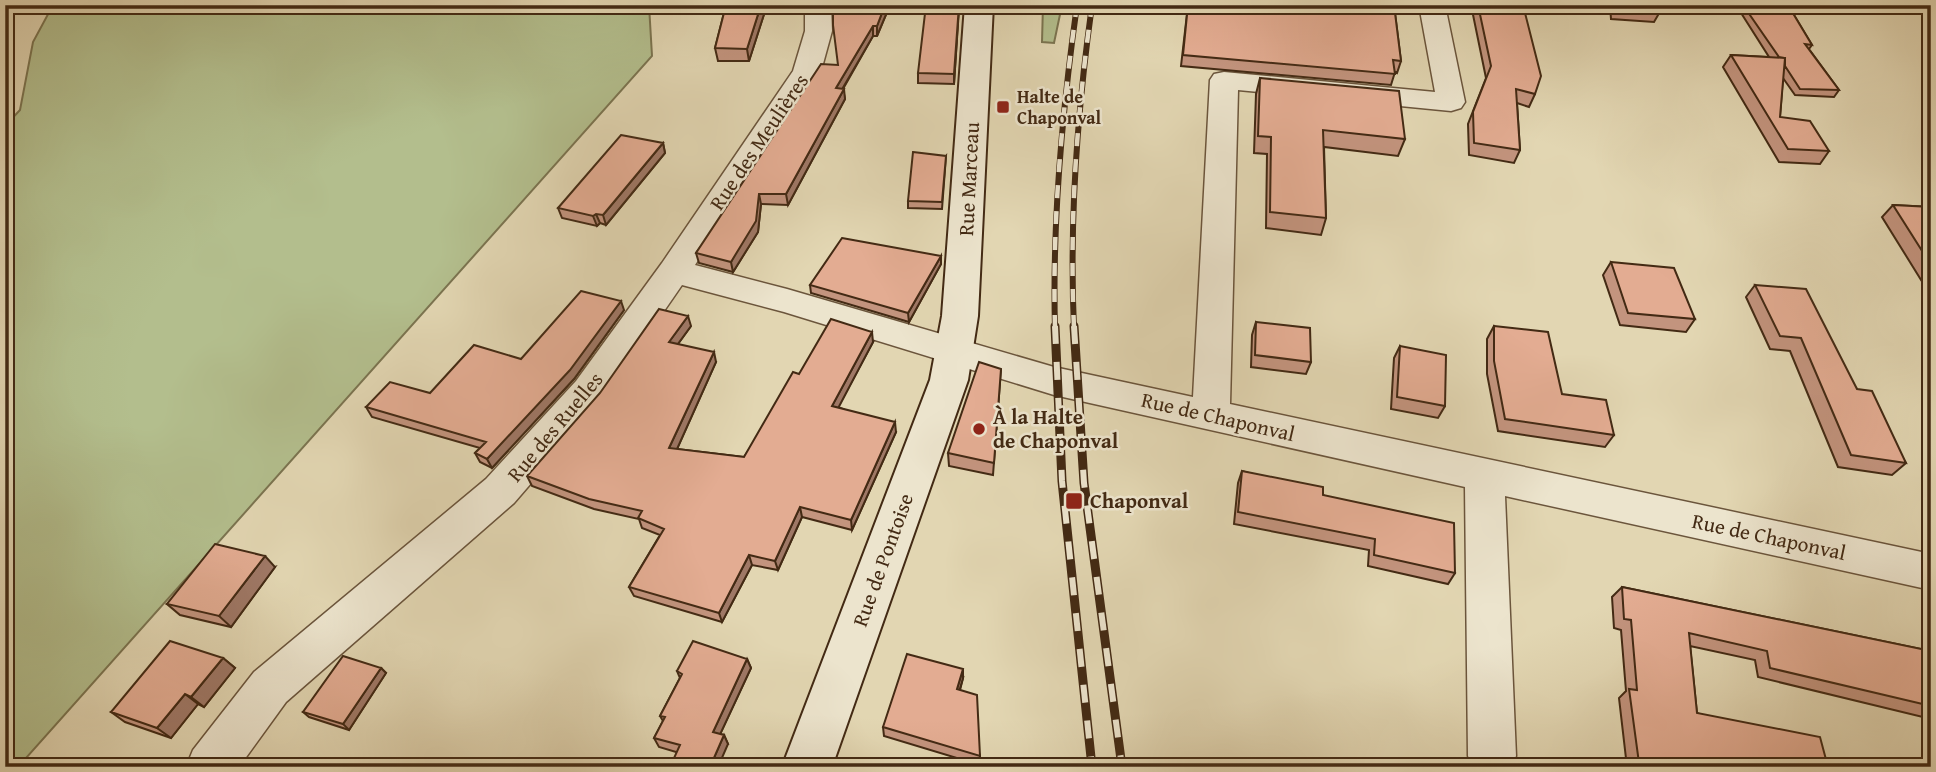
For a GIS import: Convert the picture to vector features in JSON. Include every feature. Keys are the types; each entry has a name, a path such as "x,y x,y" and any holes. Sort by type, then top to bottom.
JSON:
{"main road":[{"name":"Rue Marceau","path":"954,351 960,316 979,5"},
{"name":"Rue de Pontoise","path":"807,767 949,380 954,351"}],"street":[{"name":"Rue des Meulières","path":"674,271 807,71 816,47 820,19 818,5"},
{"path":"1211,415 1224,80 1451,102 1432,5"},
{"path":"674,271 787,301 954,351"},
{"name":"Rue des Ruelles","path":"210,767 270,687 500,491 589,391 674,271"},
{"name":"Rue de Chaponval","path":"954,351 1054,381 1931,572"},
{"path":"1485,475 1492,756"}],"green space":[{"path":"53,5 649,5 652,56 18,767 5,767 5,126 20,110 33,42"},
{"path":"1043,5 1062,5 1054,43 1042,42"}],"building":[{"path":"726,5 761,5 747,49 715,48"},
{"path":"833,5 885,5 877,26 873,26 836,88 844,89 786,194 759,194 756,221 731,262 696,253 821,64 838,65"},
{"path":"926,5 959,5 954,74 918,73"},
{"path":"1188,5 1394,5 1401,61 1393,60 1395,74 1183,55"},
{"path":"1478,5 1523,5 1541,76 1535,94 1516,89 1520,150 1474,143 1473,112 1491,66"},
{"path":"1659,5 1661,10 1617,7"},
{"path":"1743,5 1788,5 1812,45 1805,44 1839,90 1800,89 1785,66 1785,58 1779,57"},
{"path":"1731,55 1785,58 1780,117 1810,121 1829,151 1788,149"},
{"path":"1260,78 1399,91 1405,139 1323,130 1326,218 1270,212 1271,137 1258,136"},
{"path":"621,135 663,143 603,215 593,216 558,208"},
{"path":"913,152 946,156 942,202 908,201"},
{"path":"1893,205 1931,207 1931,265"},
{"path":"842,238 941,256 908,313 810,285"},
{"path":"1611,262 1674,268 1695,319 1628,313"},
{"path":"1755,285 1806,289 1857,389 1872,391 1906,463 1851,455 1801,338 1780,336"},
{"path":"581,291 621,301 570,370 487,459 475,453 486,442 366,407 390,382 430,393 474,345 521,359"},
{"path":"659,309 688,316 669,342 714,352 669,448 744,457 793,372 799,374 831,319 872,332 832,406 895,422 851,520 800,507 775,561 749,555 719,613 629,587 664,529 638,518 642,511 589,499 527,476 600,393"},
{"path":"1256,322 1310,328 1311,362 1255,355"},
{"path":"1494,326 1548,332 1562,394 1606,400 1614,435 1505,419 1494,361"},
{"path":"1400,346 1446,355 1445,406 1397,397"},
{"name":"À la Halte de Chaponval","path":"979,362 1001,369 994,463 948,453"},
{"path":"1242,471 1323,487 1323,495 1454,523 1455,573 1374,555 1375,539 1238,512"},
{"path":"215,544 265,556 219,616 167,604"},
{"path":"1622,587 1931,651 1931,706 1770,668 1767,651 1689,633 1697,713 1820,737 1828,767 1652,767 1639,763 1629,689 1637,690 1631,620 1624,619"},
{"path":"170,641 223,658 191,697 185,694 157,728 111,712"},
{"path":"693,641 747,659 713,732 724,735 710,767 670,767 680,745 654,738 665,717 660,716 682,674 677,671"},
{"path":"907,654 963,669 957,689 977,695 980,756 883,727"},
{"path":"343,656 381,668 343,724 303,712"}],"railway":[{"path":"1055,328 1059,166 1077,5"},
{"path":"1074,328 1076,166 1092,5"},
{"path":"1055,326 1062,481 1092,767"},
{"path":"1074,326 1084,483 1122,767"}],"place":[{"name":"Halte de Chaponval","path":"1003,107"},
{"name":"À la Halte de Chaponval","path":"979,429"},
{"name":"Chaponval","path":"1074,501"}]}
